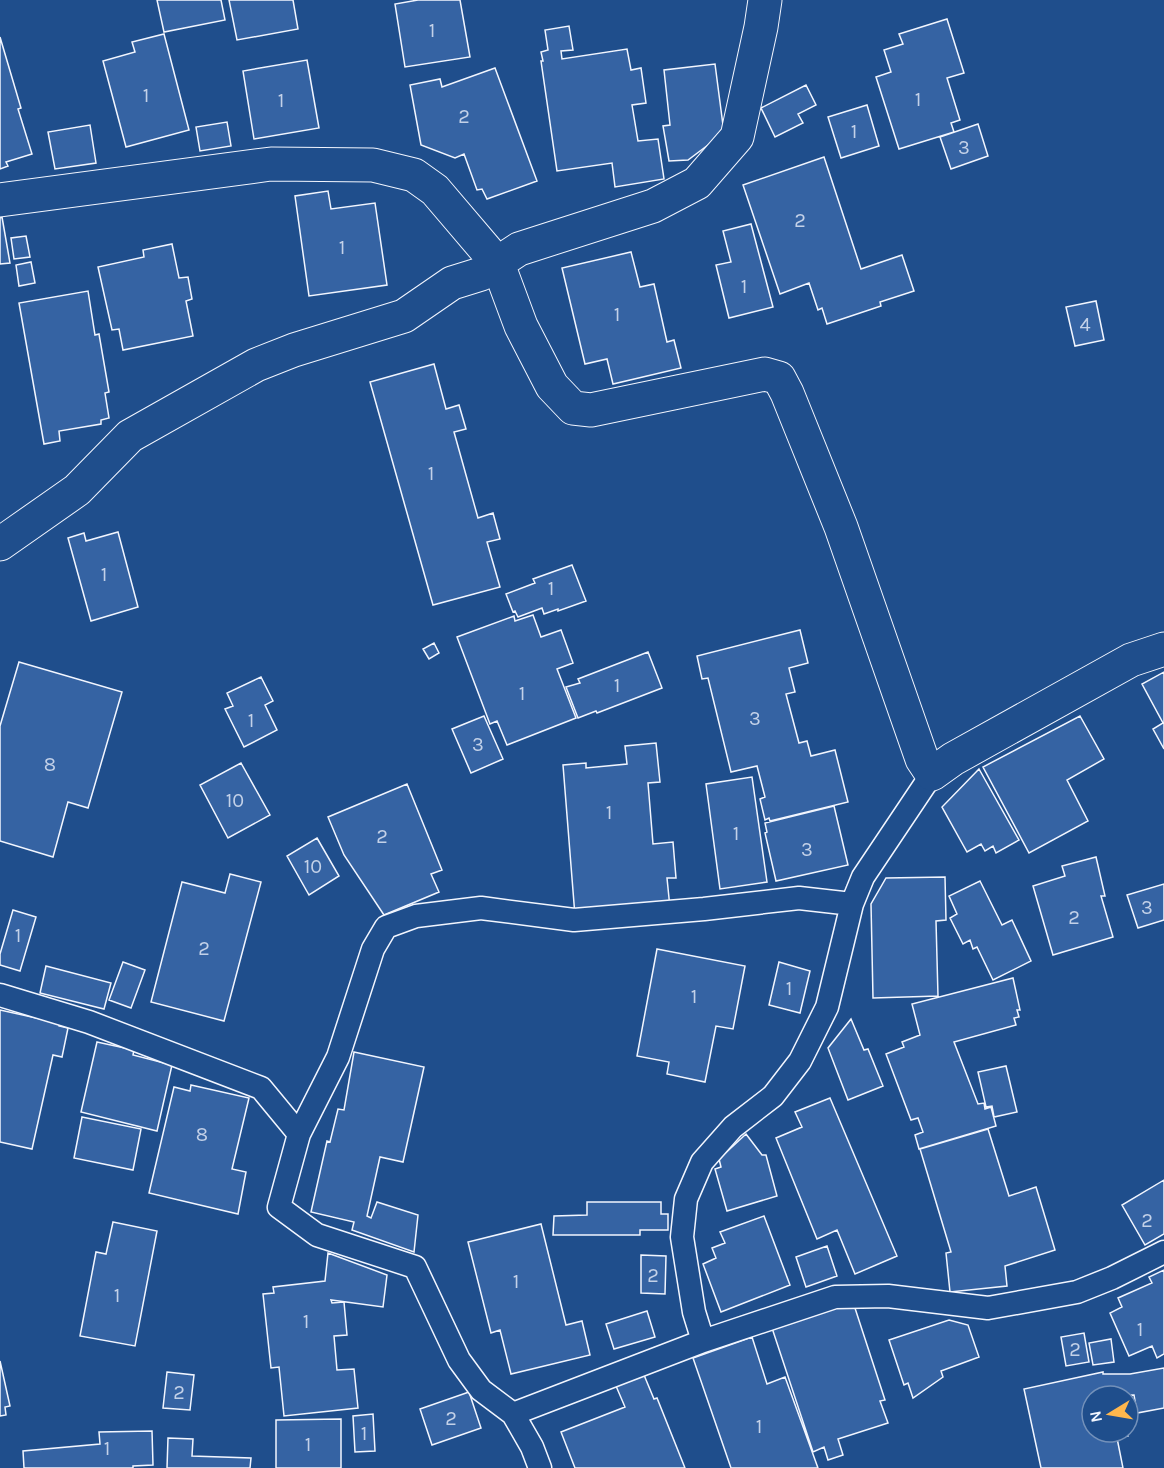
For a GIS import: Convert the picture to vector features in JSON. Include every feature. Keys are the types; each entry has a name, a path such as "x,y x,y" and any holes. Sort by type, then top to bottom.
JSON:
{"street":[{"path":"0,544 77,490 130,436 176,408 256,365 294,350 404,316 452,283 481,274 519,249 653,206 697,183 737,137 765,0"},
{"path":"0,200 271,164 373,165 414,175 435,190 498,264 521,326 552,387 573,408 591,410 765,374 779,378 841,527 922,759 933,774 953,759 1131,660 1164,649"}],"lane":[{"path":"703,1341 694,1312 682,1237 686,1199 702,1162 733,1127 773,1096 800,1061 827,1007 852,904 862,877 933,774"},
{"path":"540,1468 532,1447 513,1414 481,1390 459,1360 416,1267 317,1235 279,1207 299,1134 338,1057 373,949 386,927 416,916 481,908 574,920 799,898 852,904"},
{"path":"0,995 89,1022 261,1088 299,1134"},
{"path":"513,1414 703,1341 835,1297 888,1296 987,1308 1077,1292 1112,1278 1164,1252"}],"building":[{"path":"157,0 221,0 225,20 164,32"},
{"path":"229,0 293,0 298,29 237,40"},
{"path":"418,0 460,0 470,57 405,67 395,4"},
{"path":"947,19 964,73 947,78 960,120 951,123 954,132 899,149 876,77 891,72 884,50 903,44 899,34"},
{"path":"569,26 573,50 561,51 562,59 627,49 631,70 641,68 646,103 632,105 638,141 658,139 664,179 615,187 612,163 557,171 541,52 548,50 545,30"},
{"path":"164,34 189,130 126,147 103,61 135,52 132,42"},
{"path":"0,37 32,154 6,162 8,166 0,169"},
{"path":"307,60 319,128 254,139 243,71"},
{"path":"715,64 724,133 688,160 669,161 663,126 670,125 664,70"},
{"path":"495,68 537,181 487,199 482,189 477,190 464,154 455,158 421,145 410,85 440,79 442,87"},
{"path":"806,85 816,105 798,114 803,123 775,137 761,108"},
{"path":"867,105 879,146 841,158 828,117"},
{"path":"227,122 231,146 200,151 196,127"},
{"path":"978,124 988,156 951,169 940,137"},
{"path":"90,125 96,163 55,169 48,132"},
{"path":"824,157 861,269 902,255 914,291 880,302 881,306 827,324 822,308 818,310 809,283 780,294 743,185"},
{"path":"328,191 331,209 375,203 387,285 309,296 295,196"},
{"path":"2,217 10,263 0,264 0,218"},
{"path":"751,224 773,307 729,318 716,265 731,262 723,231"},
{"path":"26,236 30,257 14,259 11,238"},
{"path":"172,244 179,278 188,277 192,299 186,301 193,336 123,350 119,329 112,330 98,267 144,257 143,250"},
{"path":"631,252 640,287 654,284 667,342 674,340 681,368 613,384 607,359 585,364 562,268"},
{"path":"31,262 35,283 19,286 16,265"},
{"path":"88,291 95,335 99,334 109,392 105,393 109,418 101,420 101,424 59,431 60,441 44,444 19,303"},
{"path":"1096,301 1104,340 1075,346 1066,307"},
{"path":"434,364 446,409 459,405 466,429 454,432 478,518 493,513 500,539 487,542 500,587 433,605 370,382"},
{"path":"118,532 138,607 91,621 68,538 84,533 86,541"},
{"path":"572,565 586,601 544,614 542,608 518,617 515,611 513,612 506,594 535,583 533,579"},
{"path":"533,615 541,637 561,630 573,663 557,669 576,718 507,745 497,721 490,724 457,637 514,616 515,621"},
{"path":"800,630 808,663 789,668 795,692 786,694 799,743 807,741 811,756 835,750 848,802 770,821 769,818 765,820 760,799 765,797 757,766 731,772 708,678 702,679 697,656"},
{"path":"434,643 439,653 429,659 423,649"},
{"path":"648,652 662,688 578,718 566,687 580,683 578,679"},
{"path":"19,662 122,692 88,808 68,802 53,857 0,841 0,726"},
{"path":"1164,672 1164,749 1153,729 1163,723 1142,684"},
{"path":"261,677 273,701 265,705 277,730 244,747 225,709 233,706 227,693"},
{"path":"484,716 503,759 471,773 452,729"},
{"path":"1080,716 1104,759 1067,780 1088,821 1029,853 983,767"},
{"path":"656,743 660,782 648,783 653,844 673,842 676,878 667,878 670,908 575,916 563,765 586,763 586,768 627,764 625,746"},
{"path":"241,763 270,815 228,838 200,785"},
{"path":"979,769 1019,840 996,853 993,846 985,851 981,844 967,852 942,807"},
{"path":"752,777 767,882 720,889 706,784"},
{"path":"407,784 442,870 431,874 439,892 384,915 344,855 328,817"},
{"path":"834,806 848,865 776,881 765,833 767,832 765,823"},
{"path":"317,838 339,876 309,895 287,856"},
{"path":"1096,857 1105,896 1101,896 1113,937 1053,955 1033,886 1065,876 1062,866"},
{"path":"230,874 261,882 224,1021 151,1002 182,882 225,893"},
{"path":"945,877 946,920 936,921 938,996 873,998 871,904 886,878"},
{"path":"980,881 1002,925 1012,920 1031,961 993,980 977,947 973,949 970,940 963,944 950,918 957,914 949,896"},
{"path":"1164,884 1164,920 1138,928 1127,895"},
{"path":"13,910 36,917 20,971 0,965 0,954"},
{"path":"657,949 745,966 733,1029 716,1026 705,1082 667,1074 669,1062 637,1056"},
{"path":"123,962 145,970 131,1008 109,1000"},
{"path":"779,962 810,971 800,1013 769,1005"},
{"path":"46,966 111,983 104,1009 40,993"},
{"path":"1013,978 1020,1010 1017,1010 1019,1017 1014,1018 1016,1025 954,1042 978,1104 984,1103 985,1109 991,1107 996,1126 919,1149 915,1135 923,1132 918,1118 911,1120 886,1054 904,1047 902,1042 920,1035 912,1004"},
{"path":"0,1010 59,1023 59,1026 68,1028 62,1057 53,1055 32,1149 0,1142"},
{"path":"851,1019 864,1050 868,1049 883,1086 848,1100 828,1048"},
{"path":"97,1042 134,1050 133,1055 172,1065 157,1131 81,1112"},
{"path":"354,1052 424,1067 403,1162 380,1157 367,1216 371,1218 377,1202 418,1215 414,1252 352,1230 354,1222 311,1212 327,1141 330,1142 338,1109 344,1110"},
{"path":"1006,1066 1017,1112 994,1117 992,1106 986,1107 978,1072"},
{"path":"191,1085 249,1098 232,1169 246,1172 238,1214 149,1193 174,1087 190,1091"},
{"path":"830,1098 897,1256 855,1274 837,1230 817,1239 776,1138 802,1127 795,1112"},
{"path":"82,1117 141,1129 133,1170 74,1158"},
{"path":"988,1129 1009,1196 1036,1187 1055,1250 1005,1266 1007,1286 950,1292 946,1253 951,1252 920,1149"},
{"path":"746,1134 762,1155 766,1155 777,1196 727,1211 715,1169 721,1167 719,1159"},
{"path":"1164,1180 1164,1234 1145,1245 1122,1205"},
{"path":"587,1202 661,1202 661,1214 668,1214 668,1230 640,1230 640,1235 553,1235 554,1216 587,1215"},
{"path":"764,1216 790,1285 721,1312 703,1264 716,1258 712,1248 725,1243 720,1232"},
{"path":"113,1222 157,1231 135,1346 80,1336 96,1252 106,1254"},
{"path":"541,1224 566,1325 582,1321 590,1355 511,1374 500,1330 491,1333 468,1242"},
{"path":"827,1246 837,1276 806,1287 796,1257"},
{"path":"328,1253 387,1275 383,1307 331,1300 332,1303 344,1302 347,1335 334,1336 337,1370 354,1369 358,1408 284,1416 279,1367 271,1368 263,1294 274,1293 273,1287 325,1281"},
{"path":"641,1255 666,1256 665,1294 641,1293"},
{"path":"1164,1270 1164,1354 1157,1358 1152,1346 1129,1356 1110,1313 1122,1307 1118,1298 1152,1283 1149,1277"},
{"path":"853,1302 885,1400 880,1401 888,1423 838,1439 843,1455 828,1460 824,1447 813,1452 772,1328"},
{"path":"647,1311 655,1337 614,1349 606,1324"},
{"path":"949,1320 968,1325 979,1357 941,1371 943,1377 913,1398 908,1383 904,1385 889,1340"},
{"path":"1084,1333 1089,1362 1066,1366 1061,1337"},
{"path":"752,1337 767,1384 785,1377 818,1468 731,1468 693,1358"},
{"path":"1111,1339 1114,1362 1093,1365 1089,1343"},
{"path":"0,1361 10,1406 5,1407 6,1415 0,1416"},
{"path":"1164,1368 1164,1408 1140,1412 1140,1384 1080,1384 1080,1444 1118,1444 1123,1468 1041,1468 1024,1389 1103,1372 1103,1374 1130,1374"},
{"path":"167,1372 194,1375 190,1410 163,1408"},
{"path":"644,1375 654,1399 657,1398 685,1468 575,1468 561,1432 625,1407 616,1386"},
{"path":"469,1392 481,1428 432,1445 420,1409"},
{"path":"373,1414 375,1451 355,1452 353,1416"},
{"path":"341,1419 341,1468 276,1468 276,1420"},
{"path":"152,1431 153,1465 133,1466 133,1468 24,1468 23,1451 100,1444 99,1432"},
{"path":"168,1438 193,1439 192,1456 251,1458 250,1468 167,1468"}]}
